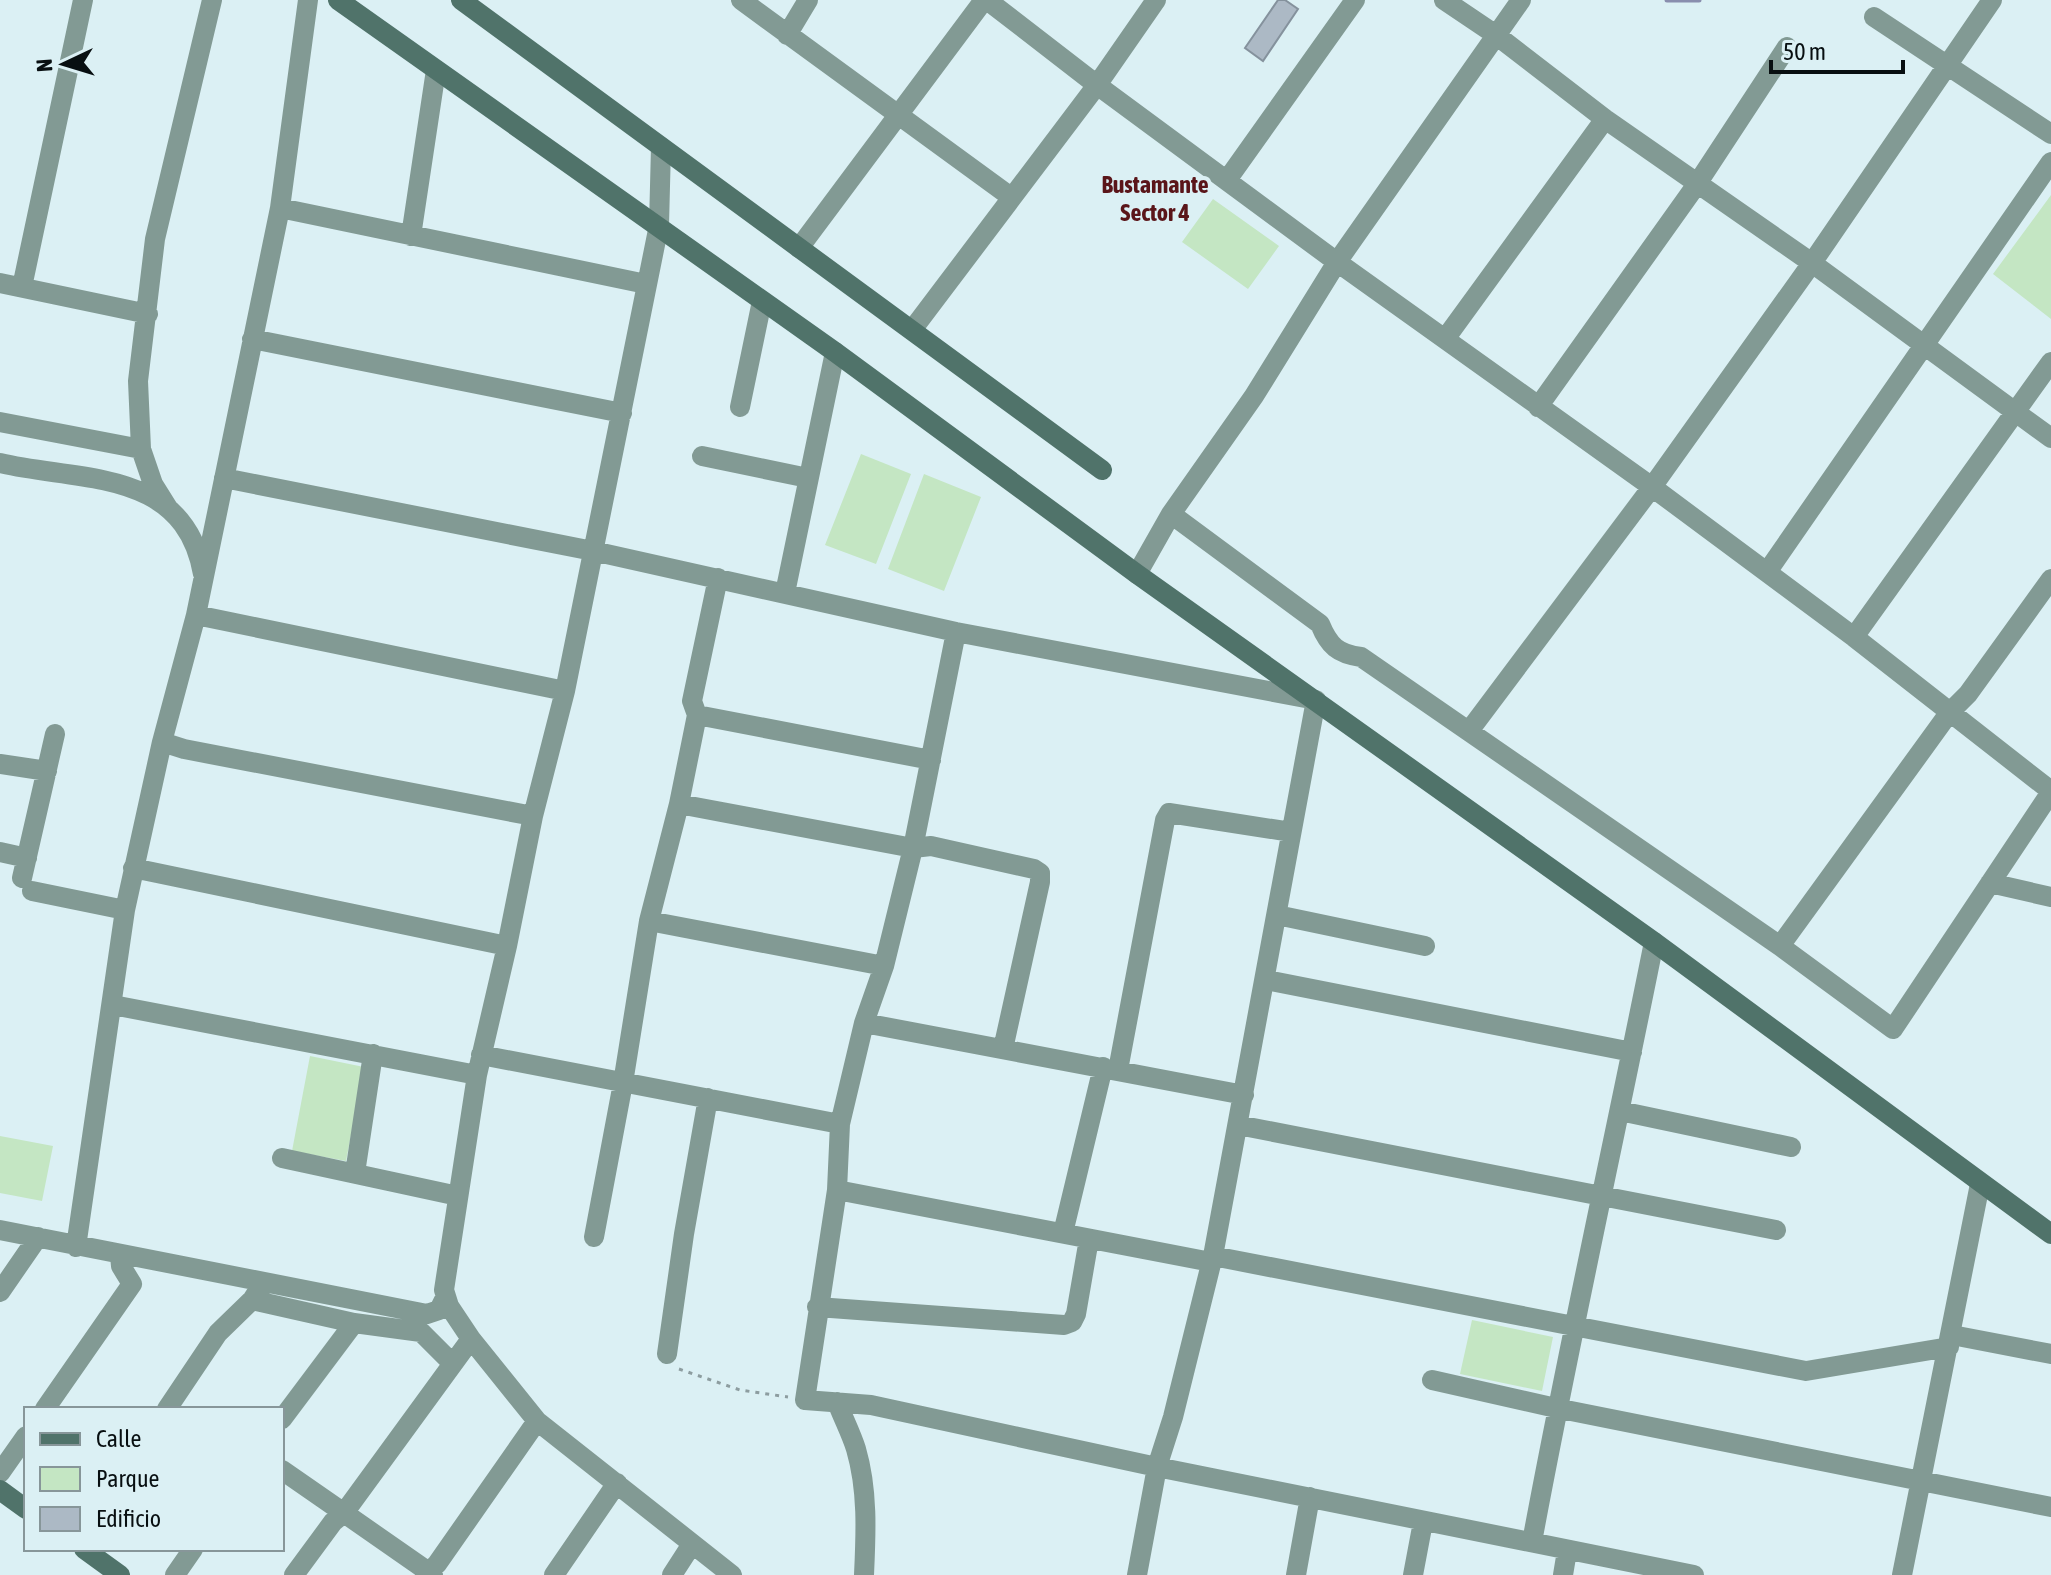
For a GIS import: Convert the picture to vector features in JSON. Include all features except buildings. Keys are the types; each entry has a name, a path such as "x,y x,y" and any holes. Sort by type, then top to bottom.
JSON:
{"street":[{"path":"22,287 83,0"},
{"path":"204,578 199,554 153,484 141,449 138,381 155,239 212,0"},
{"path":"76,1247 125,910 162,742 196,615 280,208 308,0"},
{"path":"338,0 659,225 1137,574 1654,942 2051,1234"},
{"path":"461,0 1102,470"},
{"path":"483,0 490,22"},
{"path":"741,0 1011,197"},
{"path":"787,35 808,0"},
{"path":"799,248 985,0 1337,262 1767,572 2051,792 1893,1029 1780,946 1361,657 1335,650 1320,624 1171,514"},
{"path":"912,330 1097,85 1156,0"},
{"path":"1227,180 1355,0"},
{"path":"1444,0 2051,438"},
{"path":"1137,574 1171,514 1254,396 1337,262 1521,0"},
{"path":"1469,731 1652,487 1812,263 1992,0"},
{"path":"1874,17 2051,134"},
{"path":"1538,407 1697,184 1787,47"},
{"path":"411,236 436,70"},
{"path":"1445,339 1605,119"},
{"path":"661,147 659,225 565,691 533,816 479,1065 444,1290 445,1298 471,1339 537,1421 732,1575"},
{"path":"1767,572 2051,162"},
{"path":"280,208 646,284"},
{"path":"0,283 148,314"},
{"path":"740,407 762,301"},
{"path":"252,339 622,413"},
{"path":"785,593 835,352"},
{"path":"1854,637 2051,362"},
{"path":"0,422 141,449"},
{"path":"702,456 808,478"},
{"path":"0,463 101,478 143,493 168,508"},
{"path":"224,478 593,551 956,632 1316,700"},
{"path":"594,1237 649,921 679,804 697,715 692,701 718,578"},
{"path":"1780,946 1949,713 1968,694 2051,579"},
{"path":"196,615 565,691"},
{"path":"956,632 913,848 884,966 864,1023 840,1124 837,1190 805,1400 871,1405 1423,1522 1694,1575"},
{"path":"1137,1575 1157,1467 1173,1417 1212,1259 1316,700"},
{"path":"697,715 931,760"},
{"path":"27,876 55,734"},
{"path":"162,742 184,749 533,816"},
{"path":"0,764 47,771"},
{"path":"679,804 913,848 931,846 1040,873 1003,1049"},
{"path":"1063,1233 1111,1069 1165,820 1169,813 1291,832"},
{"path":"0,852 27,876 125,910"},
{"path":"133,868 507,946"},
{"path":"1990,883 2051,897"},
{"path":"1277,915 1425,946"},
{"path":"649,921 884,966"},
{"path":"1532,1542 1556,1408 1603,1197 1654,942"},
{"path":"1266,980 1632,1052"},
{"path":"113,1005 373,1054 623,1083 840,1124"},
{"path":"864,1023 1244,1095"},
{"path":"355,1173 373,1054"},
{"path":"667,1354 708,1098"},
{"path":"1620,1111 1791,1147"},
{"path":"1238,1125 1776,1230"},
{"path":"282,1158 458,1196"},
{"path":"1902,1575 1980,1184"},
{"path":"837,1190 1806,1371 1950,1341 2051,1354"},
{"path":"0,1230 427,1314 439,1310 445,1298"},
{"path":"0,1292 38,1237"},
{"path":"817,1307 1064,1325 1072,1322 1076,1314 1089,1239"},
{"path":"46,1407 132,1284 121,1266 120,1255"},
{"path":"168,1407 218,1333 252,1300 264,1282"},
{"path":"252,1300 354,1323 421,1332 453,1364"},
{"path":"284,1416 354,1323"},
{"path":"294,1575 311,1548 344,1513 471,1339"},
{"path":"1432,1380 1556,1408 2051,1507"},
{"path":"837,1402 856,1449 864,1489 864,1575"},
{"path":"284,1471 429,1574 537,1421"},
{"path":"0,1473 24,1439"},
{"path":"554,1575 617,1483"},
{"path":"0,1490 24,1508"},
{"path":"1296,1575 1310,1497"},
{"path":"1413,1575 1423,1522"},
{"path":"672,1575 692,1544"},
{"path":"87,1551 120,1575"},
{"path":"175,1575 192,1551"},
{"path":"1563,1575 1567,1551"}],"path":[{"path":"667,1354 674,1367 686,1372 740,1390 805,1400"}],"green space":[{"path":"2051,195 2051,319 1993,274"},
{"path":"1213,199 1279,246 1248,289 1182,242"},
{"path":"861,454 911,474 876,564 825,545"},
{"path":"924,474 981,497 944,591 888,569"},
{"path":"310,1056 364,1067 346,1161 292,1151"},
{"path":"0,1136 53,1146 42,1201 0,1193"},
{"path":"1472,1320 1553,1337 1542,1391 1460,1374"}],"waterway":[{"path":"1667,0 1699,0"}],"district":[{"name":"Bustamante Sector 4","path":"1155,199"}]}
